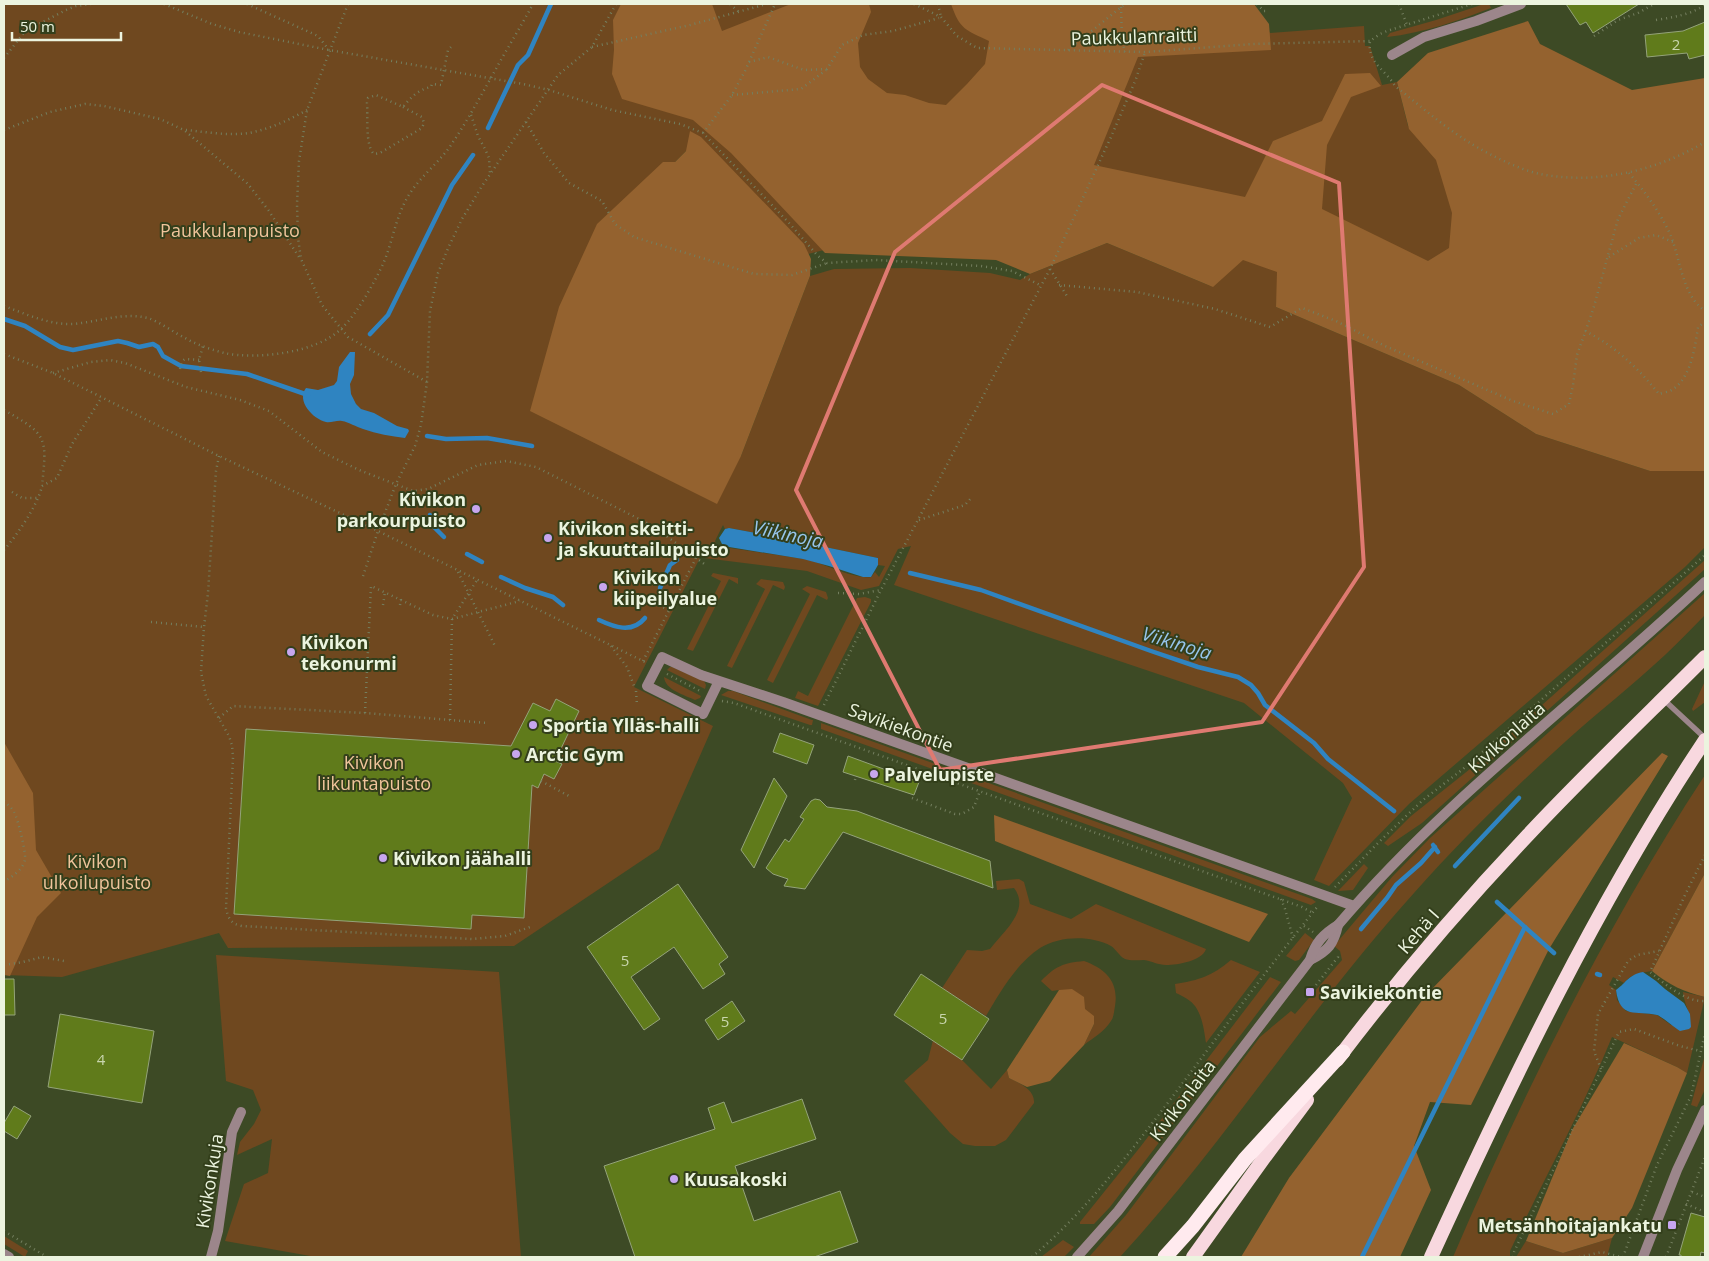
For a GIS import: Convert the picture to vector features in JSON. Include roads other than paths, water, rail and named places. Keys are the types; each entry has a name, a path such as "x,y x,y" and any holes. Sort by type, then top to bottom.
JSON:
{"highway":[{"name":"Kehä I","path":"1194,1257 1264,1158 1343,1052 1404,975 1521,842 1705,657"},
{"path":"1431,1257 1462,1188 1546,1018 1628,864 1705,739"},
{"path":"1165,1257 1193,1226 1245,1159 1343,1052"}],"street":[{"path":"1392,55 1424,37 1476,21 1521,4"},
{"name":"Kivikonlaita","path":"1077,1257 1124,1204 1310,960 1314,946 1326,932 1338,924 1423,834 1705,582"},
{"name":"Savikiekontie","path":"719,681 703,714 647,686 662,657 719,681 1354,906"},
{"path":"1643,1257 1677,1170 1705,1110"},
{"name":"Kivikonkuja","path":"211,1257 218,1231 232,1132 242,1112"},
{"path":"4,1254 10,1257"}],"lane":[{"path":"1663,699 1705,739"}],"water":[{"path":"350,352 355,352 354,375 350,384 351,394 356,404 361,409 374,413 397,426 408,429 409,431 405,438 374,432 347,422 326,422 316,417 307,409 303,398 306,388 318,390 334,385 337,381 339,367"},
{"path":"729,528 878,558 878,565 871,577 863,577 803,559 723,546 719,538 725,529"},
{"path":"1643,972 1684,1003 1690,1014 1691,1027 1689,1029 1680,1031 1657,1015 1630,1012 1621,1006 1616,990 1631,977"}],"waterway":[{"path":"488,128 518,65 528,55 551,4"},
{"path":"370,334 388,315 452,185 473,155"},
{"path":"4,319 25,326 60,347 73,350 118,341 139,347 153,344 158,347 163,356 181,366 247,374 308,395"},
{"path":"427,436 446,439 487,438 532,446"},
{"path":"430,515 434,527 444,537"},
{"path":"467,554 482,562"},
{"path":"660,588 670,565 677,560"},
{"name":"Viikinoja","path":"910,573 981,590 1198,667 1238,677 1251,685 1265,705 1314,743 1328,759 1394,811"},
{"path":"501,577 525,588 553,597 563,605"},
{"path":"599,620 617,627 629,628 640,623 645,618"},
{"path":"1455,866 1519,798"},
{"name":"Viikinoja","path":"1433,845 1438,852"},
{"path":"1361,929 1396,885 1421,863 1435,847"},
{"name":"Viikinoja","path":"1497,902 1554,953"},
{"path":"1362,1257 1525,927"}],"place":[{"name":"Kivikon parkourpuisto","path":"476,509"},
{"name":"Kivikon skeitti- ja skuuttailupuisto","path":"548,538"},
{"name":"Kivikon kiipeilyalue","path":"603,587"},
{"name":"Kivikon tekonurmi","path":"291,652"},
{"name":"Sportia Ylläs-halli","path":"533,725"},
{"name":"Arctic Gym","path":"516,754"},
{"name":"Palvelupiste","path":"874,774"},
{"name":"Kivikon jäähalli","path":"383,858"},
{"name":"Savikiekontie","path":"1310,992"},
{"name":"Kuusakoski","path":"674,1179"},
{"name":"Metsänhoitajankatu","path":"1672,1225"}],"park label":[{"name":"Paukkulanpuisto","path":"230,230"},
{"name":"Kivikon liikuntapuisto","path":"374,772"},
{"name":"Kivikon ulkoilupuisto","path":"97,871"}]}
